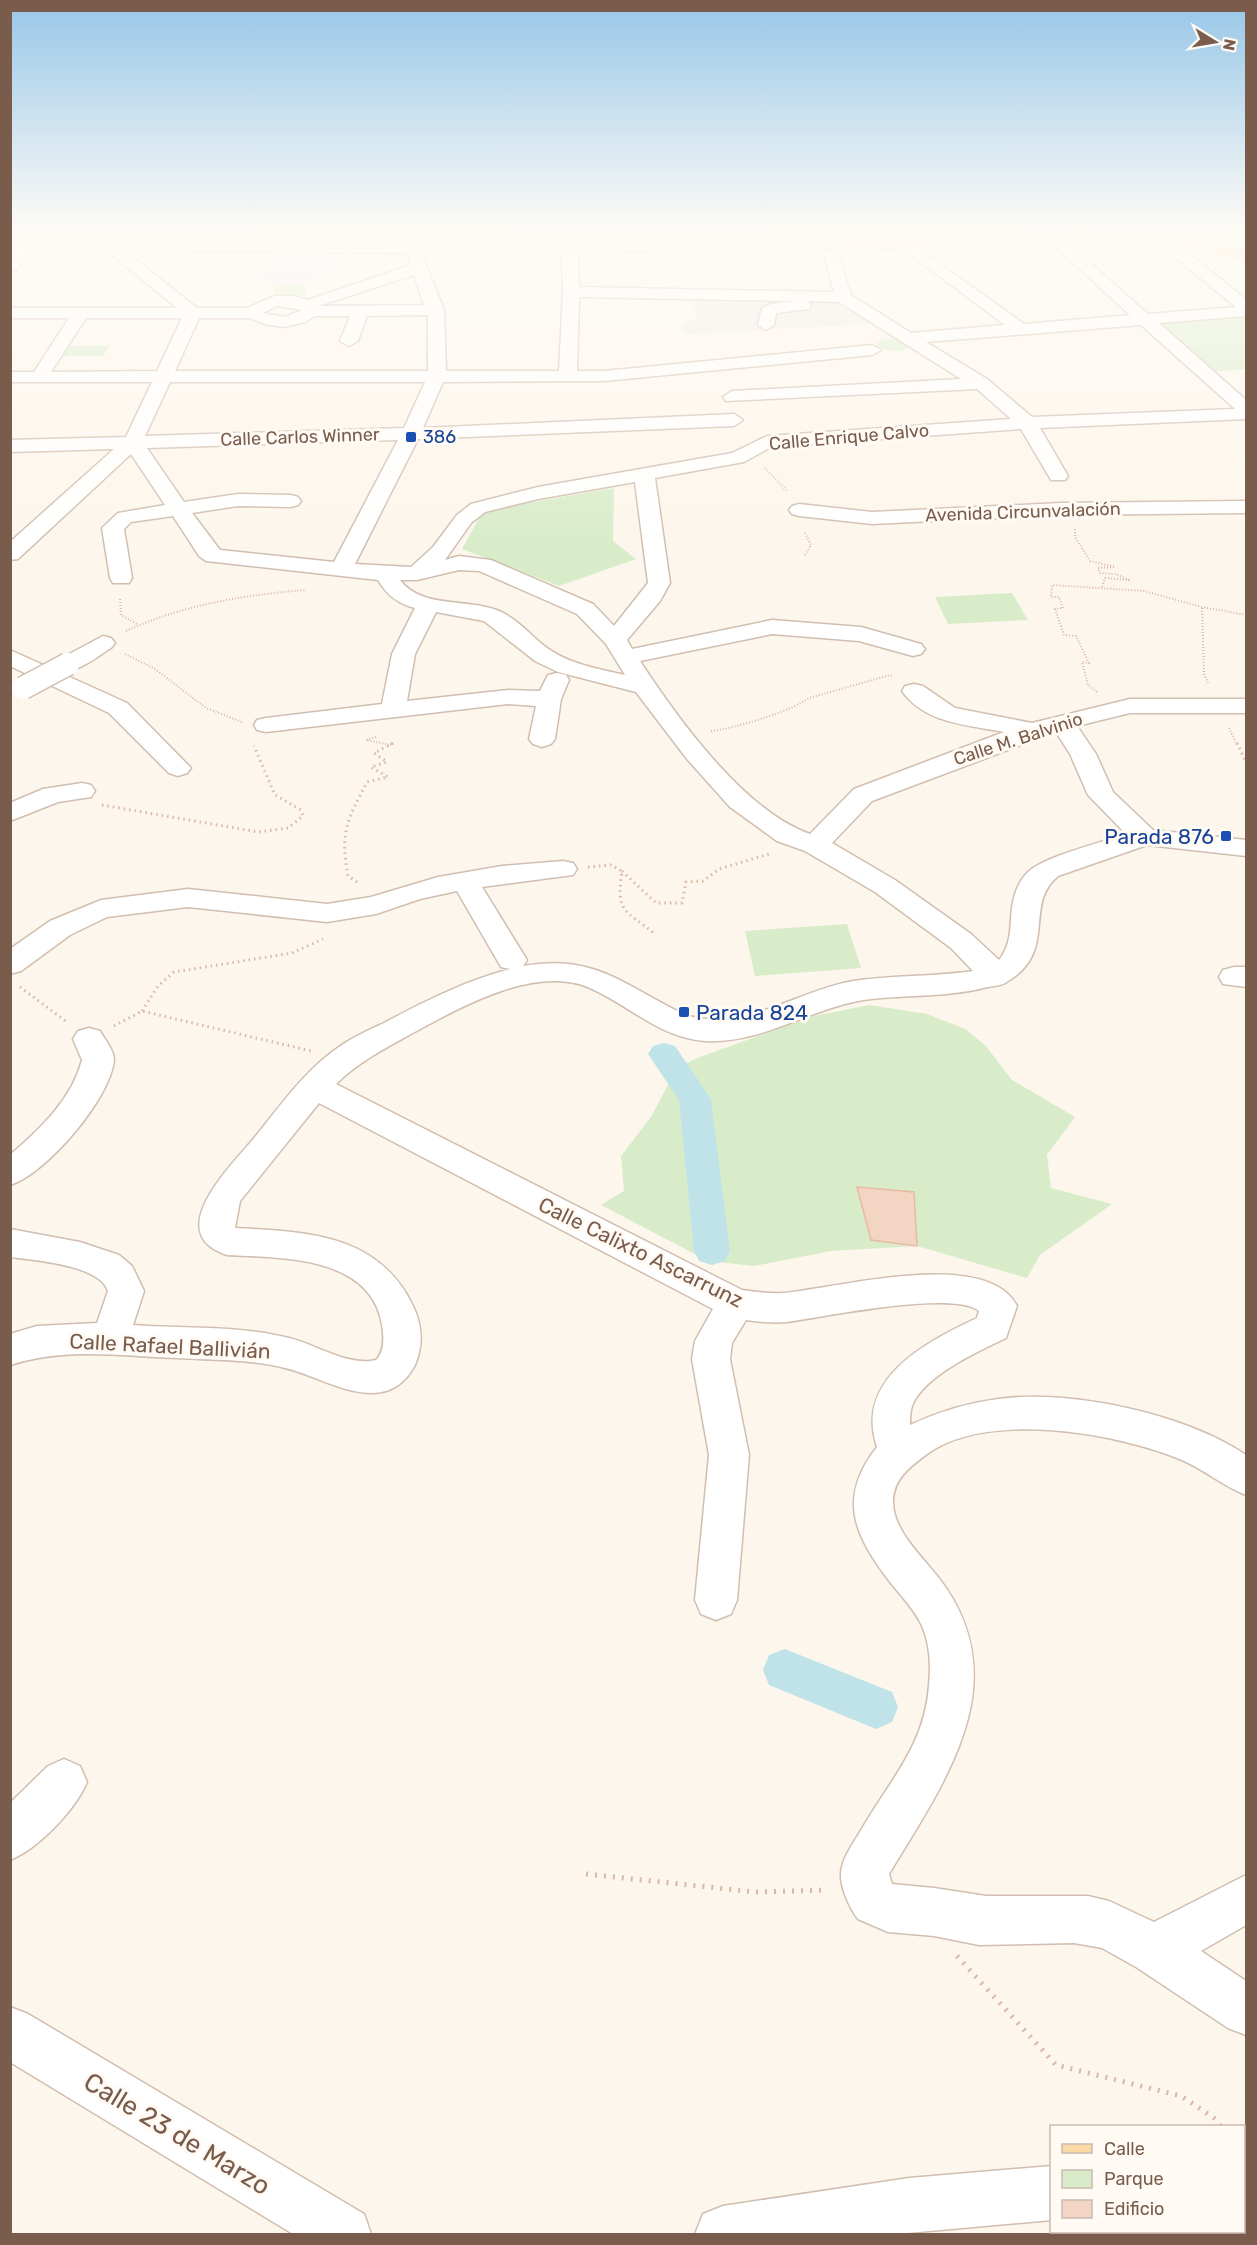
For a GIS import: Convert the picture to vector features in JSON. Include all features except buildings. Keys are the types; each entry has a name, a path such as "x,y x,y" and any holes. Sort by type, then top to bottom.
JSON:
{"street":[{"path":"39,377 66,336"},
{"path":"10,554 133,442 182,336"},
{"path":"348,341 350,336"},
{"path":"341,570 411,434 437,375 436,336"},
{"path":"568,375 569,336"},
{"path":"886,353 869,344 871,340 900,336"},
{"path":"906,336 981,383 1027,423 1059,476"},
{"path":"1166,336 1246,409"},
{"path":"10,377 604,376 932,351"},
{"path":"713,366 732,397 981,383"},
{"path":"604,376 629,423"},
{"name":"Calle Carlos Winner","path":"10,446 411,434 629,423 735,425 732,397"},
{"name":"Calle Enrique Calvo","path":"417,573 441,552 469,513 532,486 644,473 737,458 755,446 784,439 1027,423 1246,414"},
{"path":"133,442 207,550 214,556 385,574 417,573 459,563 497,569 585,609 621,649 645,687 686,740 739,801 787,835 815,844 885,886 961,941 995,976"},
{"path":"621,649 659,583 644,473"},
{"path":"121,578 113,528 118,522 134,515 238,500 291,501"},
{"name":"Avenida Circunvalación","path":"800,510 872,518 1061,509 1246,507"},
{"path":"385,574 389,585 402,596 429,604 490,615 525,645 564,665 645,687"},
{"path":"394,710 398,669 407,643 429,604"},
{"path":"621,649 772,627 861,634 913,649"},
{"path":"17,692 103,643"},
{"path":"10,657 118,708 178,768"},
{"path":"542,740 549,699 564,665"},
{"path":"914,691 935,708 948,714 1034,730"},
{"path":"266,724 508,697 549,699"},
{"name":"Calle M. Balvinio","path":"815,844 863,795 1034,730 1130,706 1220,708 1246,706"},
{"path":"1062,722 1083,754 1101,795 1145,837"},
{"path":"10,813 52,795 82,791"},
{"name":"Calle Rafael Ballivián","path":"10,1350 41,1340 110,1340 254,1347 282,1351 370,1377 382,1376 394,1369 405,1341 400,1316 379,1285 357,1265 333,1252 307,1247 227,1241 218,1234 218,1211 229,1190 314,1087 344,1059 425,1014 479,989 524,975 559,972 579,974 614,988 662,1019 688,1030 707,1031 730,1031 760,1024 832,996 868,989 973,981 995,976 1013,968 1021,957 1029,892 1039,874 1145,837 1246,848"},
{"path":"10,964 79,917 101,909 170,898 206,899 327,913 376,904 412,892 465,882 563,869"},
{"path":"465,882 512,960"},
{"path":"10,1173 47,1140 73,1110 98,1062 97,1052 89,1039"},
{"name":"Calle Calixto Ascarrunz","path":"314,1087 667,1266 736,1304 784,1308 902,1291 942,1288 971,1290 989,1297 997,1304 999,1312 993,1327 952,1347 929,1362 905,1385 895,1401 889,1420 890,1436 898,1450"},
{"path":"10,1243 93,1261 115,1271 126,1292 110,1340"},
{"path":"716,1600 729,1455 711,1359 714,1341 736,1304"},
{"path":"1246,1477 1227,1461 1165,1436 1048,1414 1007,1413 978,1419 919,1439 898,1450 882,1468 878,1477 873,1501 874,1516 890,1548 943,1623 951,1647 952,1695 935,1755 887,1828 865,1871 868,1889 874,1902 883,1907 936,1912 985,1921 1076,1919 1104,1923 1154,1949 1246,2010"},
{"path":"10,1838 64,1782"},
{"path":"1154,1949 1246,1899"},
{"name":"Calle 23 de Marzo","path":"10,2032 344,2235"},
{"path":"723,2235 909,2205 1050,2193"}],"path":[{"path":"746,453 786,489 800,510"},
{"path":"1061,509 1075,522 1075,537 1090,561 1115,567 1098,568 1100,573 1116,574 1129,580 1105,578 1102,587"},
{"path":"121,578 119,608 122,615 137,625"},
{"path":"1102,695 1089,685 1082,662 1089,663 1076,636 1064,635 1055,609 1063,608 1059,597 1051,597 1052,585 1144,591 1202,607 1246,615"},
{"path":"103,643 137,625 205,605 265,594 313,590"},
{"path":"1202,607 1204,674 1246,762"},
{"path":"103,643 153,667 223,718 266,724"},
{"path":"686,740 710,731 724,730 769,716 781,709 791,709 809,698 890,675 914,691"},
{"path":"10,981 89,1039 142,1011 158,986 174,972 304,949 376,904 367,882 354,881 348,876 343,848 348,820 367,782 388,777 371,767 387,762 374,753 392,744 366,740 395,732 362,715"},
{"path":"82,791 106,807 222,824 258,832 288,828 303,816 301,810 275,795 260,764 254,746 257,734 266,724"},
{"path":"563,869 616,866 656,903 682,903 686,882 703,881 719,869 768,854 815,844"},
{"path":"622,872 618,897 624,909 655,934"},
{"path":"142,1011 344,1059"},
{"path":"586,1874 755,1892 868,1889"},
{"path":"936,1912 958,1958 1056,2065 1181,2096 1217,2120 1219,2125"},
{"path":"1245,2204 1246,2224"}],"green space":[{"path":"1169,336 1246,336 1246,369 1212,372"},
{"path":"893,338 911,346 893,351 876,344 883,339"},
{"path":"67,346 109,346 103,356 61,356"},
{"path":"614,488 613,541 636,559 559,586 462,549 483,511"},
{"path":"1012,593 1028,620 948,624 935,597"},
{"path":"847,924 861,968 755,976 745,931"},
{"path":"869,1005 927,1014 965,1029 985,1045 1012,1080 1075,1117 1047,1155 1051,1188 1112,1204 1040,1255 1027,1278 917,1246 831,1251 754,1266 708,1261 601,1205 624,1191 621,1156 651,1117 677,1068 697,1058 814,1016"}],"waterway":[{"path":"664,1054 695,1099 712,1251"},
{"path":"785,1670 876,1707"}],"place":[{"name":"386","path":"411,437"},
{"name":"Parada 876","path":"1226,836"},
{"name":"Parada 824","path":"684,1012"}]}
